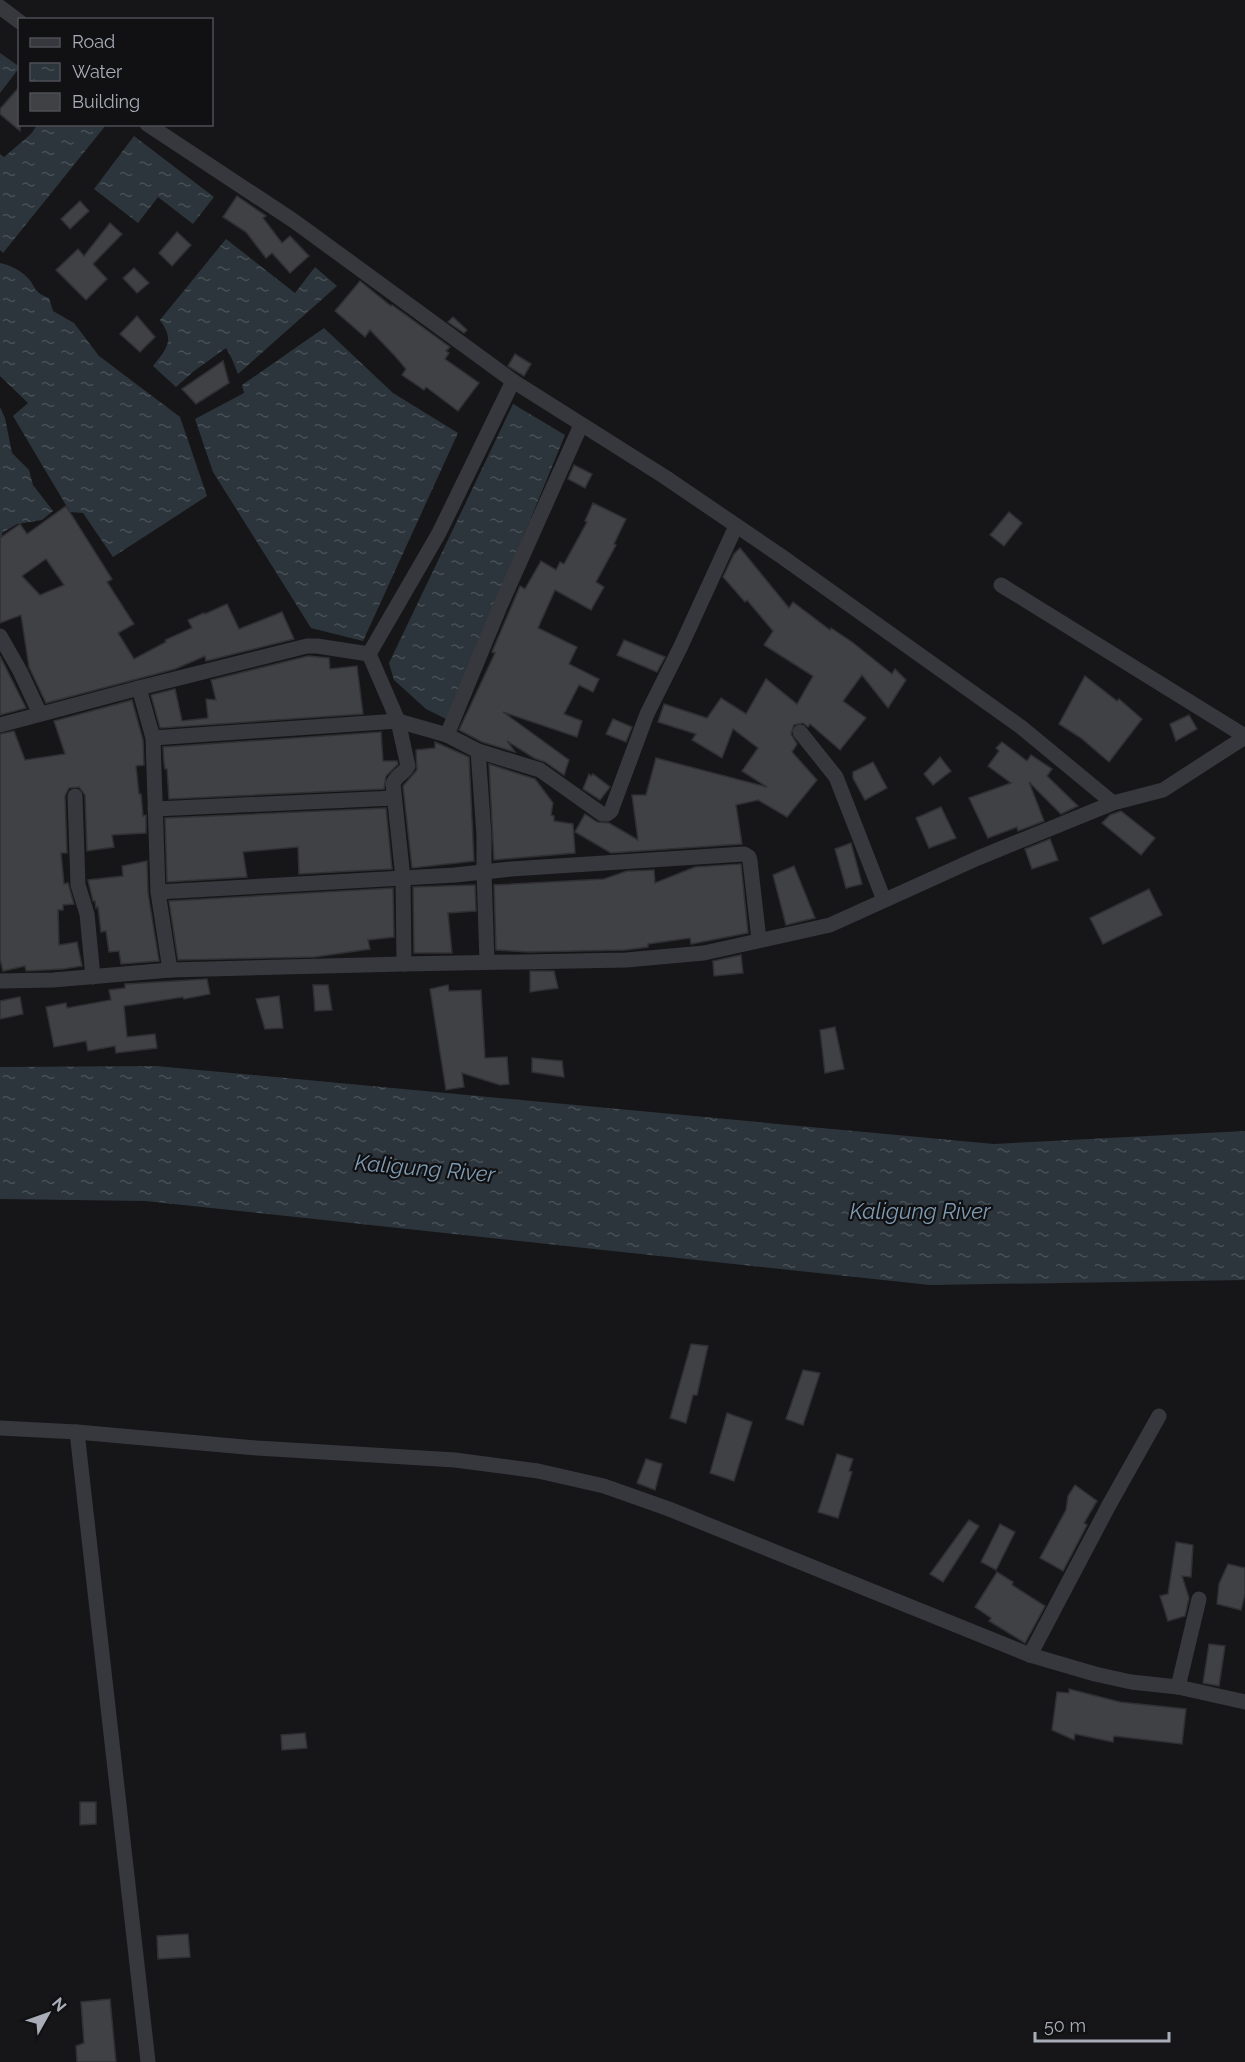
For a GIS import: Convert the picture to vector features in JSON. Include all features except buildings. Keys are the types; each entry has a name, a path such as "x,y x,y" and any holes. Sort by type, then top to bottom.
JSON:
{"street":[{"path":"0,7 18,20"},
{"path":"150,126 294,221 513,381 665,477 736,526 1021,727 1118,802"},
{"path":"369,654 439,533 513,381"},
{"path":"447,735 581,425"},
{"path":"153,738 398,721 447,735 478,751 540,770 602,814 609,813 647,714 736,526"},
{"path":"0,981 93,977 170,970 404,963 626,960 704,953 830,925 1118,802 1163,790 1245,736 1001,585"},
{"path":"0,636 21,671 40,714"},
{"path":"0,725 307,646 369,654"},
{"path":"369,654 398,721 408,766 395,778 393,784 403,878 404,963"},
{"path":"139,688 153,738 158,892 170,970"},
{"path":"800,732 836,777 884,900"},
{"path":"478,751 484,835 488,962"},
{"path":"75,796 78,885 87,914 93,977"},
{"path":"155,809 394,798"},
{"path":"158,892 403,878 744,854 749,857 750,861 759,940"},
{"path":"1030,1655 1159,1416"},
{"path":"0,1428 77,1432 257,1448 455,1460 538,1471 604,1486 669,1509 1030,1655 1131,1682 1178,1687 1245,1702"},
{"path":"77,1432 148,2062"},
{"path":"1178,1687 1199,1599"}],"water":[{"path":"0,53 18,66 18,70 0,93"},
{"path":"36,126 105,126 3,253 0,250 0,154 4,157 31,134"},
{"path":"134,136 214,197 193,224 158,197 138,223 94,189"},
{"path":"226,239 295,293 315,267 337,286 238,374 226,348 176,387 153,366 165,349 168,339 165,327 160,320"},
{"path":"0,263 24,274 38,292 49,298 53,311 74,323 99,356 180,417 207,496 113,557 83,513 70,512 13,416 28,403 0,376"},
{"path":"324,328 393,393 458,433 363,641 311,628 213,472 195,419 244,393 242,385"},
{"path":"513,404 565,435 448,720 426,709 394,680 389,663"},
{"path":"0,407 5,418 12,453 29,470 33,485 53,511 42,520 17,524 2,533 0,542"},
{"name":"Kaligung River","path":"156,1066 994,1144 1245,1131 1245,1280 930,1285 146,1201 0,1199 0,1067"}]}
